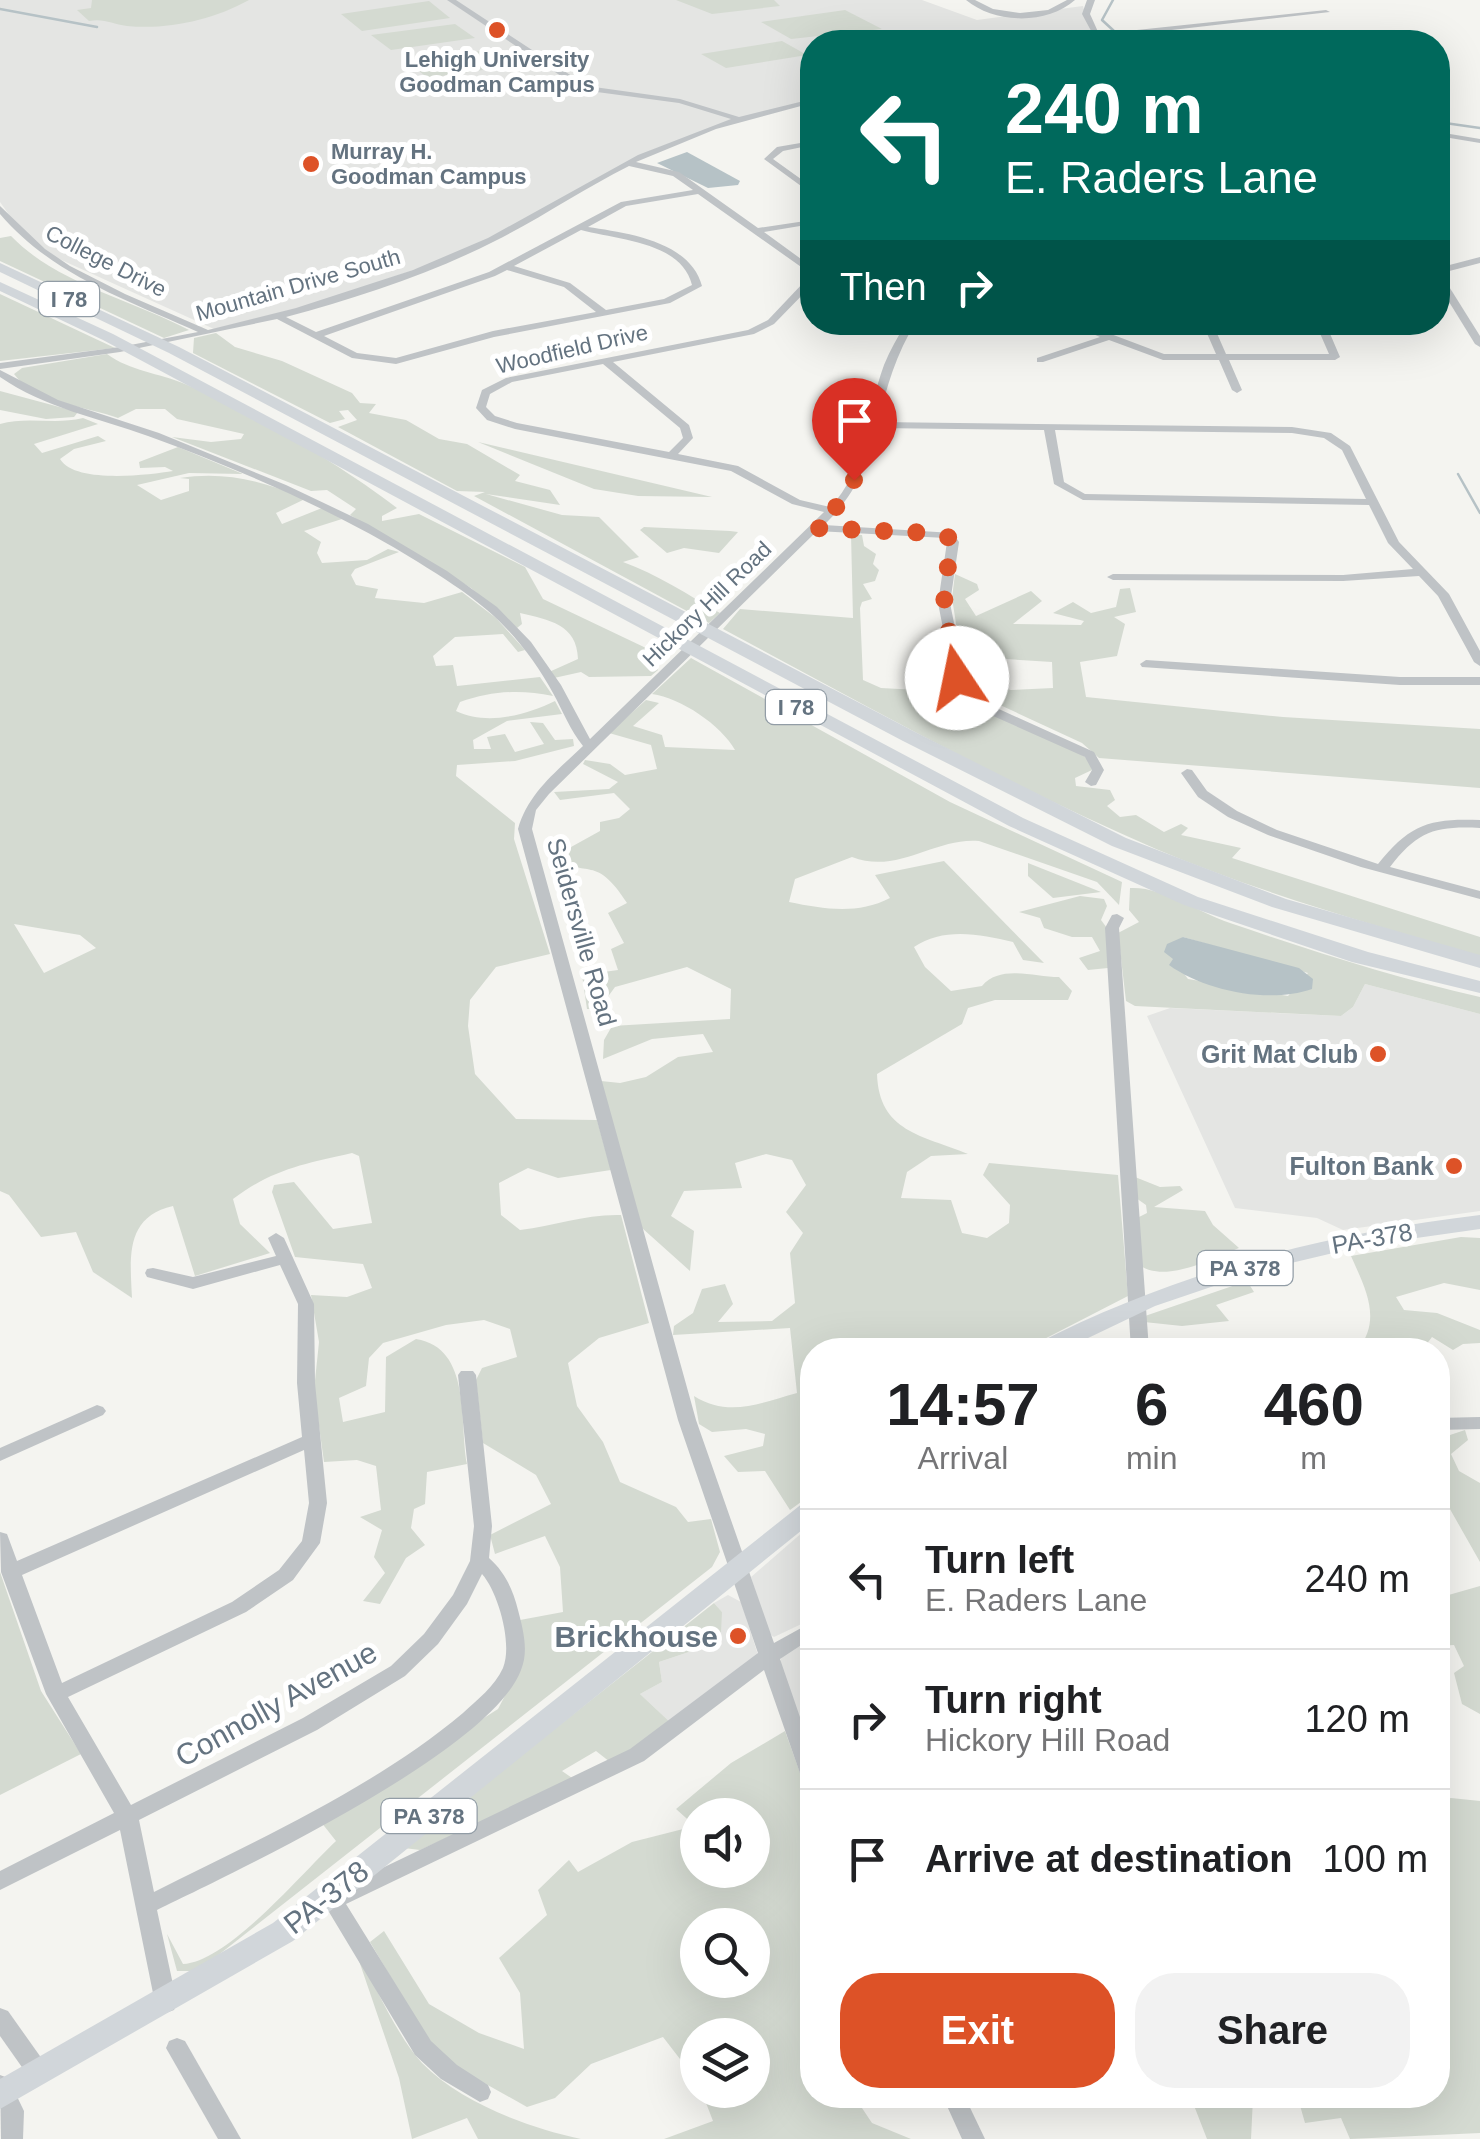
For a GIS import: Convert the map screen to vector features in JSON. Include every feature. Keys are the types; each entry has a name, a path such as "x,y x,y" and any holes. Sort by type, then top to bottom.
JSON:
{"highway":[{"name":"I 78","path":"0,267 174,350 1102,834 1279,903 1480,962"},
{"name":"I 78","path":"0,286 108,337 1016,822 1191,901 1360,957 1480,987"}],"main road":[{"name":"PA-378","path":"1070,1338 1140,1305 1261,1262 1316,1248 1480,1222"},
{"name":"PA-378","path":"2,2091 166,2003 283,1932 800,1519"}],"street":[{"path":"439,0 576,91 671,99"},
{"path":"452,0 585,88 671,99 743,122"},
{"path":"970,0 994,12 1013,14 1063,7 1070,0"},
{"path":"1091,0 1086,14 1094,30"},
{"path":"1156,30 1326,12"},
{"name":"Mountain Drive South","path":"0,370 278,316 381,285 472,250 628,163 743,122 800,107"},
{"path":"1450,136 1480,141"},
{"path":"800,146 780,149 768,159 800,182"},
{"name":"Woodfield Drive","path":"628,163 669,171 800,266"},
{"path":"314,336 508,267 630,202 699,191"},
{"name":"College Drive","path":"0,209 18,235 51,260 206,332"},
{"path":"757,232 800,224"},
{"path":"278,316 362,359 396,361 480,337 683,296 696,288 698,278 652,243 585,228"},
{"path":"1450,268 1480,260"},
{"path":"1456,265 1480,268"},
{"path":"508,267 567,286 604,313"},
{"name":"Woodfield Drive","path":"800,289 771,322 740,334 501,383 483,395 481,408 491,418 515,426 734,468 796,502 832,511"},
{"path":"1450,294 1480,344"},
{"name":"Hickory Hill Road","path":"589,745 832,511 854,480 896,349 904,335"},
{"path":"1100,335 1156,356 1224,359 1335,357 1326,335"},
{"path":"1213,335 1237,390"},
{"path":"1040,360 1107,338"},
{"path":"605,360 685,427 688,438 672,456"},
{"path":"0,370 39,396 154,434 296,492 445,576 482,600 516,633 562,697 589,745"},
{"path":"872,425 1319,433 1343,444 1394,543 1443,594 1480,662"},
{"path":"1049,428 1059,484 1083,497 1374,502"},
{"path":"816,528 949,535 952,542 944,603 961,689 986,708 1090,754 1098,770 1091,782"},
{"path":"1112,576 1344,578 1422,572"},
{"path":"1146,664 1400,681 1480,681"},
{"name":"Seidersville Road","path":"589,745 530,810 525,829 528,852 566,971 687,1420 800,1746"},
{"path":"1187,773 1199,794 1236,818 1382,868 1480,895"},
{"path":"1382,868 1418,829 1435,824 1480,824"},
{"path":"1117,918 1112,928 1140,1338"},
{"path":"56,1694 239,1607 286,1575 311,1544 316,1530 306,1304 276,1238"},
{"path":"153,1273 194,1283 284,1259"},
{"name":"Connolly Avenue","path":"0,1881 310,1724 398,1672 447,1620 479,1561 483,1526 467,1375"},
{"path":"0,1454 97,1411"},
{"path":"1450,1424 1480,1423"},
{"path":"10,1572 311,1440"},
{"path":"0,1539 56,1694 128,1818 166,2003"},
{"path":"146,1906 409,1763 483,1710 512,1670 514,1656 505,1596 494,1571 479,1561"},
{"path":"283,1932 334,1901 638,1756 800,1637"},
{"path":"334,1901 423,2048 448,2072 480,2092"},
{"path":"0,2018 40,2074"},
{"path":"177,2048 230,2139"},
{"path":"2,2091 14,2111 12,2139"},
{"path":"959,2108 974,2139"}],"shaded area":[{"name":"Murray H. Goodman Campus","path":"0,0 922,0 977,20 1083,6 1090,30 800,30 800,103 710,128 652,150 500,234 425,266 317,303 214,329 57,258 22,233 0,202"},
{"path":"92,0 249,0 190,22 143,27 89,21 77,10 91,8"},
{"path":"676,0 774,0 780,6 712,14"},
{"path":"429,1 450,18 362,31 341,14"},
{"path":"845,10 882,29 800,30 800,38 791,39 761,22"},
{"path":"455,24 475,38 391,50 371,35"},
{"path":"782,41 800,51 800,56 726,68 701,54"},
{"path":"494,49 516,65 428,78 407,62"},
{"path":"687,152 740,181 738,185 708,188 657,163"},
{"path":"11,236 72,278 189,330 164,338 0,261 0,238"},
{"path":"0,294 115,348 0,361"},
{"path":"216,333 235,347 282,361 352,393 360,403 376,404 369,413 406,420 439,439 467,444 520,475 515,481 550,490 560,505 486,494 562,515 599,517 639,557 623,562 720,613 709,623 474,496 485,492 457,491 338,427 357,420 348,410 339,411 345,419 330,423 193,353 194,338"},
{"path":"107,354 211,396 322,457 397,508 382,516 382,521 419,514 525,567 543,599 646,648 658,670 651,676 589,677 581,672 554,678 549,672 578,659 573,638 560,626 520,613 522,624 517,628 471,588 350,515 356,509 327,490 311,491 172,437 211,442 241,439 244,434 177,419 165,409 136,409 118,418 48,397 14,374 22,368"},
{"path":"0,391 78,412 74,417 46,419 0,410"},
{"path":"83,418 98,424 34,444 42,453 98,436 106,441 74,449 60,459 80,472 113,476 173,471 165,467 140,468 139,462 178,447 243,474 189,473 137,485 161,500 189,491 189,479 180,478 244,479 305,499 276,513 282,524 322,508 342,519 304,531 321,542 317,553 322,563 367,560 388,549 399,552 355,569 351,575 356,585 378,589 375,598 424,603 462,592 496,618 525,650 518,652 503,634 455,637 433,656 436,666 453,665 457,686 540,677 553,696 495,693 460,702 456,711 480,718 506,717 555,701 562,714 507,721 473,740 474,749 491,749 487,737 505,734 515,752 544,744 530,722 543,723 555,740 573,739 574,746 515,761 457,765 456,776 515,823 514,839 550,954 496,967 470,1000 468,1026 475,1074 516,1119 597,1120 611,1170 558,1178 528,1168 499,1183 501,1215 520,1230 621,1215 649,1323 599,1338 568,1363 577,1406 603,1442 620,1482 676,1507 688,1522 711,1519 720,1552 712,1567 198,1971 177,1971 167,1934 183,1964 221,1948 264,1914 336,1841 321,1822 498,1709 522,1663 520,1620 563,1612 560,1567 545,1536 495,1554 490,1535 551,1504 536,1475 483,1443 476,1380 482,1368 517,1357 510,1329 484,1320 446,1325 383,1343 369,1358 366,1386 339,1398 343,1422 385,1412 386,1357 416,1339 434,1345 446,1356 455,1371 462,1408 467,1464 427,1472 425,1504 414,1509 411,1528 425,1545 406,1558 380,1604 363,1601 385,1573 374,1557 382,1530 360,1517 381,1510 376,1466 357,1460 324,1462 314,1390 319,1342 311,1295 347,1297 372,1288 363,1264 295,1257 272,1192 274,1185 294,1182 333,1229 372,1223 359,1156 352,1153 290,1169 233,1199 240,1224 270,1253 195,1276 173,1206 157,1211 138,1229 134,1241 132,1298 93,1272 76,1232 41,1237 9,1195 0,1191 0,424","holes":["14,924 80,935 96,948 44,973"]},
{"path":"478,442 712,497 638,496 594,489"},
{"path":"644,527 738,532 719,553 684,548 667,553 640,530"},
{"path":"851,534 862,535 864,546 876,554 873,564 879,570 875,581 863,584 872,599 862,602 860,608 863,680 881,688 956,692 986,711 1057,740 1090,760 1092,770 1075,778 1076,786 1110,790 1115,800 1107,806 1120,817 1136,815 1164,832 1181,824 1188,828 1181,835 1241,848 1232,858 1480,937 1480,956 1275,894 1156,849 991,771 723,629 740,609 853,618"},
{"path":"955,574 977,584 979,590 965,599 976,616 1031,591 1042,601 1013,624 1081,625 1084,621 1053,613 1073,602 1091,613 1116,607 1120,589 1130,588 1136,612 1114,617 1125,624 1117,656 1080,662 1086,697 1283,717 1480,729 1480,788 1099,758 1082,743 972,692 965,679 1011,690 1053,688 1052,662 1006,659 998,672 963,668 952,598"},
{"path":"691,658 950,802 1122,882 1119,905 1097,882 979,841 947,844 885,862 852,857 795,879 789,902 853,909 890,898 875,875 944,861 1044,963 1023,960 1013,942 962,934 937,937 914,947 925,967 951,991 982,986 998,975 1018,973 1059,977 1072,991 1068,1000 995,1000 968,1008 962,1024 877,1074 880,1093 886,1108 906,1129 968,1154 931,1156 907,1172 901,1198 951,1200 962,1233 987,1238 1009,1223 1010,1205 983,1175 989,1163 1118,1175 1128,1296 1046,1338 800,1338 800,1503 790,1510 765,1471 738,1472 724,1456 763,1446 765,1434 746,1429 712,1432 699,1424 694,1396 707,1403 732,1407 797,1393 790,1328 673,1335 674,1326 693,1313 702,1289 725,1284 733,1304 718,1322 772,1321 795,1303 790,1253 803,1233 786,1212 806,1185 792,1160 766,1154 735,1163 742,1188 684,1191 671,1216 694,1231 690,1271 642,1228 601,1081 620,1083 646,1077 678,1057 713,1052 703,1034 652,1039 603,1059 604,1040 612,1026 730,1019 731,989 687,967 615,987 599,1009 587,1009 582,975 618,970 611,949 624,943 608,913 627,903 599,873 553,857 600,831 600,822 619,818 630,809 614,793 560,800 554,792 609,789 618,782 583,764 585,760 610,764 625,775 657,769 651,745 609,733 646,700 659,703 633,726 662,735 665,747 735,750 699,714 652,694"},
{"path":"1028,863 1101,892 1053,898 1028,876"},
{"path":"1130,888 1155,891 1292,944 1480,997 1480,1014 1365,984 1353,1007 1341,1016 1135,1006 1126,1001 1118,933 1139,922 1129,910","holes":["1183,937 1308,973 1288,996 1188,979 1173,959"]},
{"path":"1080,896 1104,899 1107,906 1101,920 1107,928 1108,968 1088,970 1079,958 1100,951 1092,937 1072,937 1044,928 1040,918 1019,912"},
{"path":"1183,937 1299,968 1313,979 1312,989 1257,995 1200,982 1169,965 1173,959 1164,952 1167,944"},
{"path":"1365,984 1480,1014 1480,1211 1343,1230 1317,1218 1235,1208 1147,1016 1170,1008 1341,1016 1353,1007"},
{"path":"1135,1177 1160,1187 1180,1186 1183,1190 1154,1207 1205,1211 1213,1225 1239,1248 1177,1270 1152,1271 1141,1266 1137,1218 1147,1213 1146,1205 1136,1198"},
{"path":"1461,1237 1480,1238 1480,1290 1444,1283 1396,1297 1404,1310 1437,1313 1480,1330 1480,1343 1463,1344 1453,1350 1450,1338 1365,1338 1369,1304 1351,1256"},
{"path":"1247,1281 1254,1292 1216,1305 1229,1321 1182,1326 1144,1322 1145,1316"},
{"path":"1465,1430 1468,1440 1451,1454 1459,1471 1480,1483 1480,1562 1450,1509 1450,1435"},
{"path":"800,1534 800,1625 774,1637 768,1633 751,1577"},
{"path":"0,1572 41,1691 81,1754 0,1795"},
{"path":"1480,1586 1480,1714 1462,1704 1454,1673 1464,1666 1454,1645 1450,1645 1450,1595"},
{"path":"728,1595 741,1602 758,1655 672,1724 640,1694 662,1682 659,1662 704,1647 722,1612 714,1603"},
{"path":"714,1603 722,1612 721,1632 704,1647 659,1662 662,1682 640,1694 672,1724 610,1762 596,1751 562,1771 575,1780 420,1850 404,1848"},
{"path":"800,1644 800,1723 780,1662 782,1656"},
{"path":"785,1731 800,1773 800,2108 862,2108 872,2123 911,2139 664,2139 713,2121 708,2108 770,2108 770,2018 680,2018 680,2059 663,2037 591,2064 555,2098 527,2107 452,2065 425,2035 370,1942 384,1931 429,2004 479,2033 524,2049 520,1993 499,1958 547,1915 538,1890 569,1860 578,1872 632,1842 680,1830 680,1888 770,1888 770,1798 689,1798 731,1763"},
{"path":"1450,1798 1480,1801 1480,2133 1350,2139 1341,2118 1305,2123 1301,2108 1450,2108"},
{"path":"355,1949 403,2038 438,2077 496,2112 581,2139 478,2139 467,2118 412,2139 399,2078"},
{"path":"1195,2108 1253,2108 1251,2139 1207,2139"}],"waterway":[{"path":"1113,0 1102,20 1113,30"},
{"path":"0,9 97,27"},
{"path":"1450,124 1480,128"},
{"path":"1458,474 1480,513"}],"place":[{"name":"Lehigh University Goodman Campus","path":"497,30"},
{"name":"Murray H. Goodman Campus","path":"311,164"},
{"name":"Grit Mat Club","path":"1378,1054"},
{"name":"Fulton Bank","path":"1454,1166"},
{"name":"Brickhouse","path":"738,1636"}],"route":[{"path":"854,480 840,503 816,528 932,533 951,538 944,603 957,678"}]}
